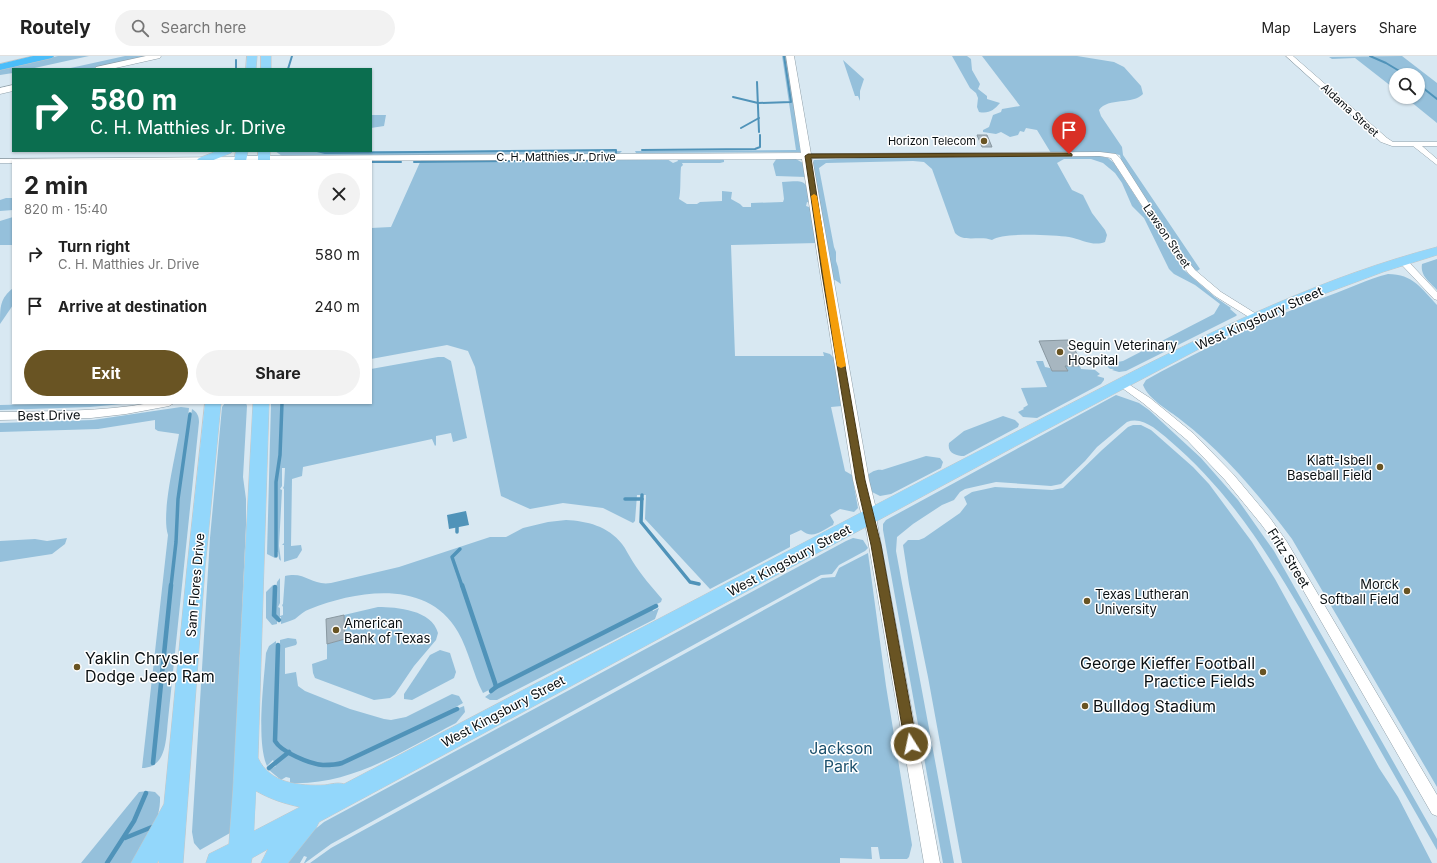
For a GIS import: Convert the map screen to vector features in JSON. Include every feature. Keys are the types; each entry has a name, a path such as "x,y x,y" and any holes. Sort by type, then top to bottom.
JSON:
{"highway":[{"path":"0,67 48,56"}],"main road":[{"path":"251,68 252,56"},
{"path":"266,56 266,68"},
{"path":"202,160 224,152"},
{"name":"West Kingsbury Street","path":"218,863 240,857 320,808 1194,346 1255,317 1316,292 1403,261 1437,251"},
{"name":"Sam Flores Drive","path":"171,863 196,568 213,404"},
{"path":"240,857 246,756 261,404"},
{"path":"246,756 252,773 268,787 306,796 336,795 351,792"},
{"path":"143,863 160,837 177,801"},
{"path":"273,863 291,839 320,808"}],"street":[{"path":"104,68 158,56"},
{"path":"790,56 808,156 826,274 861,480 870,517 932,863"},
{"name":"Aldama Street","path":"1289,56 1384,140 1392,144 1437,144"},
{"path":"0,91 12,88"},
{"path":"1415,144 1437,163"},
{"name":"C. H. Matthies Jr. Drive","path":"202,160 241,157 1100,154 1113,156"},
{"name":"Lawson Street","path":"1113,156 1173,248 1192,272 1218,294 1255,317"},
{"name":"C. H. Matthies Jr. Drive","path":"0,161 12,161"},
{"path":"1403,261 1437,297"},
{"name":"Fritz Street","path":"1122,383 1147,400 1185,432 1230,475 1258,509 1283,545 1435,805"},
{"name":"Best Drive","path":"0,416 91,414 126,411 164,404"}],"green space":[{"path":"58,56 89,56 35,68 12,68 12,73 0,75 0,69"},
{"path":"125,56 148,56 94,68 71,68"},
{"path":"782,56 787,56 801,152 636,153 635,151 796,150"},
{"path":"952,56 967,56 971,59 972,70 980,84 978,89 987,96 987,99 1000,103 988,112 979,112 976,93 970,88"},
{"path":"982,56 1077,56 1114,62 1124,67 1141,86 1143,94 1133,99 1114,102 1103,106 1099,110 1101,116 1122,147 1123,155 1200,269 1197,271 1193,268 1174,244 1121,160 1120,155 1110,153 1051,153 1037,130 1026,128 1024,132 1020,131 1018,135 1010,137 1001,132 996,134 983,132 983,130 989,127 993,115 1001,112 1002,109 1020,106"},
{"path":"1402,56 1418,68 1389,68 1389,85 1355,58 1332,59 1329,57"},
{"path":"843,60 864,79 860,91 860,101 858,96 855,96"},
{"path":"1425,74 1437,83 1437,123 1414,104 1425,104"},
{"path":"372,115 386,115 384,126 372,128"},
{"path":"622,151 618,155 282,156 276,152"},
{"path":"1099,156 1108,158 1114,163 1185,271 1215,297 1231,308 1230,309 1237,315 1236,316 1126,371 1119,372 1112,370 1114,369 1110,369 1101,360 1115,362 1123,361 1214,314 1220,304 1195,285 1174,274 1169,269 1144,218 1132,206 1122,183 1115,173 1103,163 1091,159 1064,159 1057,163 1072,190 1083,195 1092,213 1105,230 1107,235 1105,242 1096,244 1069,237 1041,235 1006,236 998,237 992,240 982,238 963,238 955,233 932,169 924,162 826,163 819,168 841,284 835,280 832,281 813,163 814,160 883,157"},
{"path":"777,158 794,158 803,163 806,177 776,176 773,164"},
{"path":"667,159 673,163 678,161 677,159 723,159 724,162 720,163 682,163 679,199 687,204 722,201 722,191 732,192 731,199 743,207 751,207 751,203 783,202 782,182 797,181 804,183 812,203 807,202 806,206 812,208 818,243 731,245 735,356 824,356 823,352 830,354 835,359 842,406 831,407 845,471 852,475 858,508 854,512 840,509 830,515 834,522 833,525 817,534 805,533 801,530 790,535 790,547 710,589 645,519 646,495 637,495 635,521 633,523 603,508 563,503 530,509 501,496 475,367 468,351 447,345 372,359 372,228 391,227 421,160"},
{"path":"12,198 12,210 0,211 0,200"},
{"path":"12,217 12,245 0,245 0,221"},
{"path":"1437,259 1437,290 1424,275 1422,264"},
{"path":"1388,274 1397,275 1411,280 1437,305 1437,787 1292,539 1254,491 1227,461 1197,433 1154,400 1143,385 1146,380 1190,357 1282,314 1366,281"},
{"path":"12,289 12,306 0,324 0,312 3,299"},
{"path":"438,357 444,357 451,361 467,438 453,442 451,433 436,436 435,446 432,439 303,467 302,476 292,479 291,546 301,545 302,550 297,558 284,562 284,545 282,545 284,543 283,488 285,468 282,468 279,546 281,561 279,559 278,552 275,552 275,558 267,554 271,404 372,404 372,369"},
{"path":"1036,361 1043,361 1045,367 1050,368 1052,371 1067,371 1065,366 1080,366 1081,369 1095,370 1100,374 1097,376 1104,378 1104,380 1101,384 1037,418 1023,417 1018,412 1028,405 1021,388 1047,387"},
{"path":"1116,395 1139,403 1149,410 1201,458 1238,500 1274,551 1437,839 1437,850 1278,571 1240,516 1195,464 1169,440 1150,425 1139,421 1133,421 1127,422 1097,447 1061,484 1051,486 996,482 965,489 960,492 954,500 942,505 913,524 897,537 896,551 954,863 943,863 883,524 886,520"},
{"path":"122,404 90,407 0,410 0,405"},
{"path":"224,404 246,404 247,406 243,477 246,499 246,525 234,782 230,833 200,850 194,843 192,832 210,538 222,407"},
{"path":"181,407 189,408 188,417 191,416 192,409 194,410 199,418 199,422 167,735 161,758 150,767 142,768 168,535 166,526 167,500 179,434 158,431 155,429 155,420 98,429 0,432 0,423 93,420"},
{"path":"1003,416 1015,420 1019,424 1018,427 964,456 955,455 949,449 949,443 964,431"},
{"path":"1133,425 1141,425 1151,430 1193,467 1209,484 1252,542 1275,579 1379,768 1398,797 1432,863 962,863 928,677 909,584 903,545 908,540 919,540 924,538 960,513 967,504 964,497 972,492 995,487 1052,490 1063,488 1102,450 1128,427"},
{"path":"926,456 940,458 943,462 941,468 891,494 880,496 870,491 868,475 871,473 876,470 882,470"},
{"path":"566,520 589,523 604,529 622,544 640,572 662,599 661,602 651,607 653,611 659,608 655,619 497,700 490,700 485,697 493,691 491,689 483,693 462,639 445,615 429,603 411,596 370,594 349,597 329,602 308,610 295,619 281,624 281,617 277,618 277,624 272,625 266,618 266,592 273,585 273,590 276,589 277,582 280,578 280,603 278,607 280,608 280,616 283,615 282,605 285,576 298,575 318,582 331,583 399,567 490,537 506,537 523,528 548,522"},
{"path":"67,538 65,544 52,554 0,562 0,541 35,539 47,541"},
{"path":"853,538 863,540 868,548 839,565 832,574 821,575 331,844 305,863 307,857 304,856 300,863 282,863 308,835 324,822"},
{"name":"Jackson Park","path":"868,553 886,686 912,845 909,857 907,859 880,859 878,847 871,847 872,859 840,858 840,863 310,863 331,848 822,578 835,577 839,568"},
{"path":"378,607 413,611 429,619 438,633 436,640 414,666 395,694 390,698 374,700 315,678 312,664 327,659 327,644 345,639 344,615"},
{"path":"288,638 296,639 297,643 296,645 285,648 285,674 296,672 298,686 305,691 350,709 391,720 406,717 452,694 459,696 463,703 454,708 454,710 464,706 465,712 456,723 397,755 356,772 334,779 313,782 290,783 290,778 286,777 281,780 269,770 276,766 273,760 267,766 262,742 261,727 266,653 269,646 276,641 276,648 280,647 280,640"},
{"path":"440,650 450,653 456,672 454,678 412,700 404,699 404,694 430,655"},
{"path":"139,792 155,792 160,797 160,806 152,832 134,863 81,863"}],"shaded area":[{"path":"466,511 469,525 449,529 447,515"}],"building":[{"name":"Horizon Telecom","path":"977,135 987,135 992,147 982,147"},
{"name":"Seguin Veterinary Hospital","path":"1068,340 1079,358 1076,358 1079,366 1065,366 1068,371 1052,371 1039,341"},
{"name":"American Bank of Texas","path":"344,615 345,639 327,644 326,619"}],"waterway":[{"path":"288,68 292,56"},
{"path":"758,103 791,102 784,56"},
{"path":"1370,56 1394,68"},
{"path":"236,60 236,68"},
{"path":"757,82 758,103"},
{"path":"1425,90 1437,99"},
{"path":"733,97 758,103"},
{"path":"758,103 758,118"},
{"path":"741,128 758,118"},
{"path":"758,118 759,132"},
{"path":"642,150 755,149 760,147 760,135"},
{"path":"321,152 616,150 616,153"},
{"path":"414,162 614,160"},
{"path":"372,162 401,162"},
{"path":"276,556 276,482 280,455 282,404"},
{"path":"171,586 176,542 178,499 190,414"},
{"path":"642,495 642,499"},
{"path":"625,499 642,499"},
{"path":"642,499 641,522 690,582 699,584"},
{"path":"457,527 457,532"},
{"path":"460,549 452,557 462,586"},
{"path":"153,763 171,585"},
{"path":"462,585 496,687"},
{"path":"275,587 274,615 279,620"},
{"path":"496,687 656,606"},
{"path":"278,645 275,741 288,753"},
{"path":"491,691 496,687"},
{"path":"288,753 317,764 335,765 457,709"},
{"path":"269,768 288,753"},
{"path":"107,863 134,821 146,793"},
{"path":"125,838 152,827"}],"slow traffic":[{"path":"814,196 841,366"}],"place":[{"name":"Horizon Telecom","path":"984,141"},
{"name":"Seguin Veterinary Hospital","path":"1060,352"},
{"name":"Klatt-Isbell Baseball Field","path":"1380,467"},
{"name":"Morck Softball Field","path":"1407,591"},
{"name":"Texas Lutheran University","path":"1087,601"},
{"name":"American Bank of Texas","path":"336,630"},
{"name":"Yaklin Chrysler Dodge Jeep Ram","path":"77,667"},
{"name":"George Kieffer Football Practice Fields","path":"1263,672"},
{"name":"Bulldog Stadium","path":"1085,706"}],"route":[{"path":"911,744 876,545 861,480 826,274 808,156 1069,154"}]}
